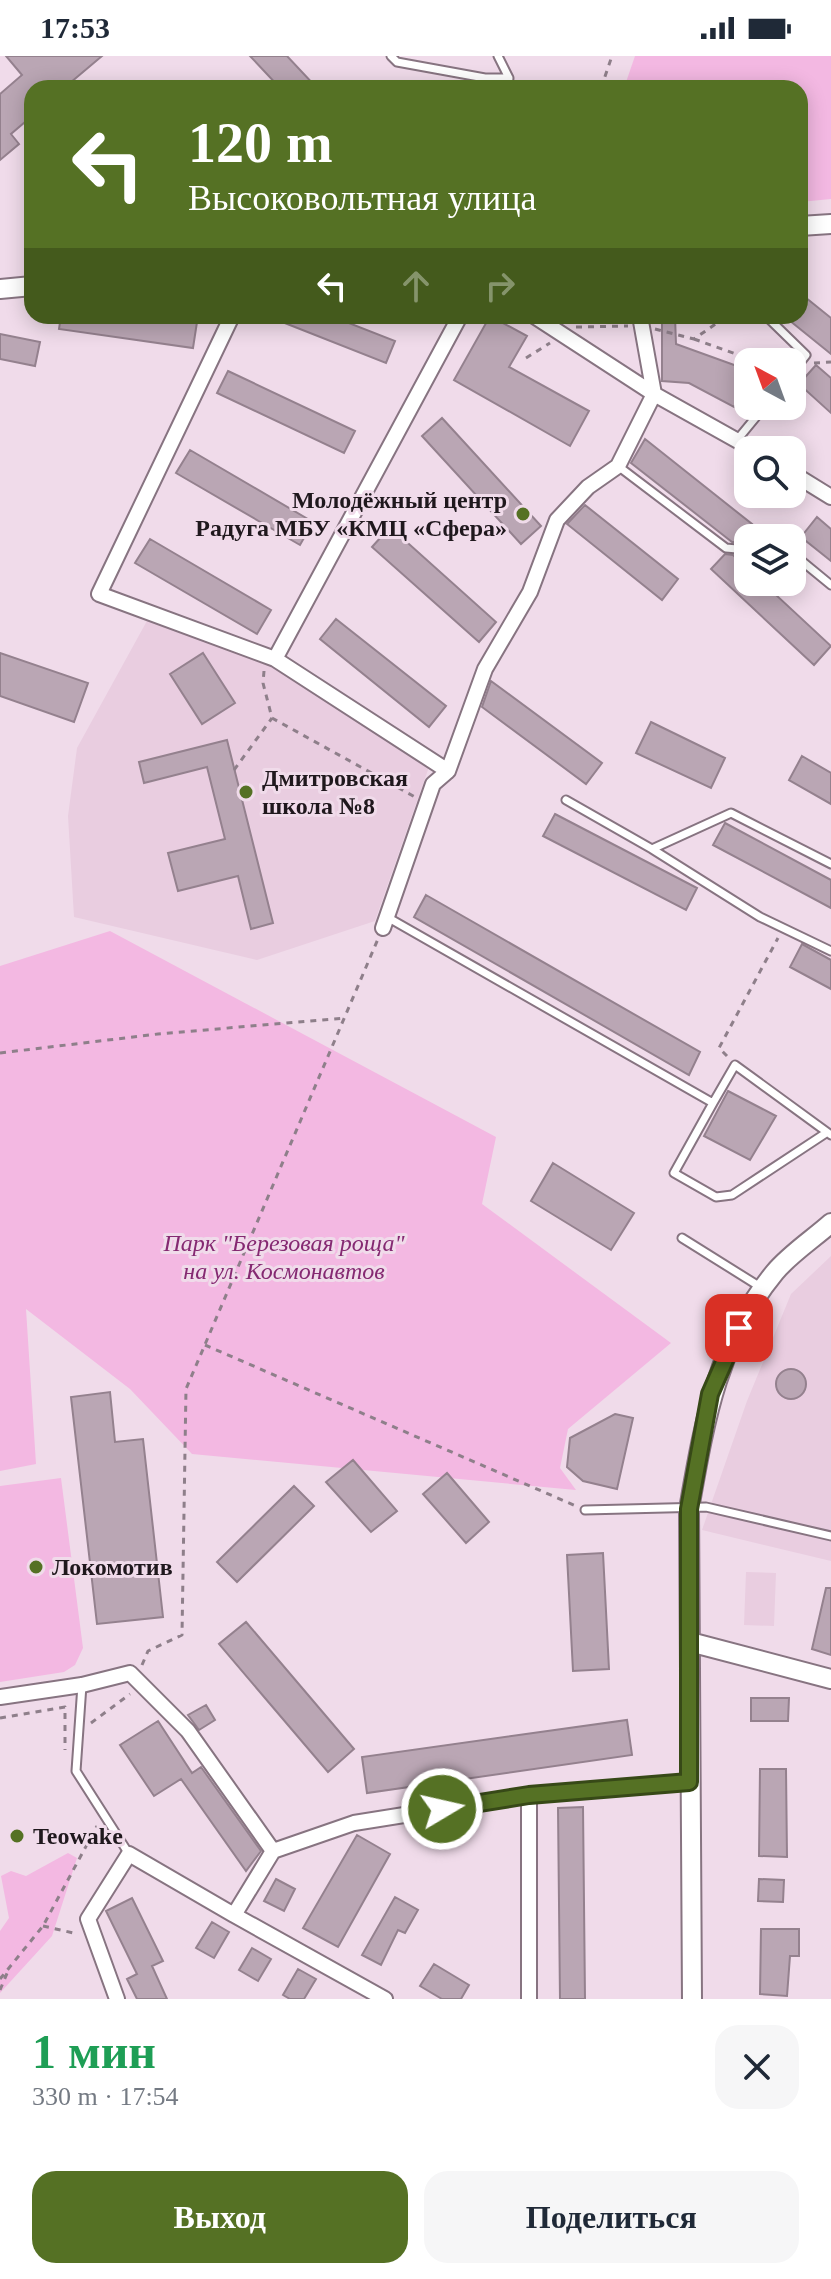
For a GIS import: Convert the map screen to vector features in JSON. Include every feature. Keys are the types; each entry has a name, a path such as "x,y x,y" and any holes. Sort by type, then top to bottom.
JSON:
{"main road":[{"path":"808,225 831,224"},
{"path":"0,289 24,287"},
{"path":"692,1999 689,1509 710,1394 739,1328 776,1271 831,1223"},
{"path":"690,1642 831,1679"}],"street":[{"path":"228,324 99,594 275,659 448,771"},
{"path":"275,659 456,324"},
{"path":"546,324 654,394 734,438"},
{"path":"385,922 433,784 448,771 485,669 530,592 557,520 588,487 618,466 654,394 641,324"},
{"path":"806,482 831,497"},
{"path":"0,1697 82,1685 130,1673 188,1731 273,1851"},
{"path":"234,1915 273,1851 354,1823 529,1795 689,1782"},
{"path":"529,1795 529,1999"},
{"path":"117,1999 88,1919 129,1854 385,1999"}],"lane":[{"path":"391,56 397,62 485,78 509,78 498,56"},
{"path":"774,324 799,348"},
{"path":"740,436 753,420"},
{"path":"618,466 726,548 734,549"},
{"path":"806,564 831,585"},
{"path":"566,800 784,928 831,951"},
{"path":"652,849 731,813 831,864"},
{"path":"385,922 713,1103"},
{"path":"735,1065 785,1098 829,1134 732,1195 716,1197 674,1173 735,1065"},
{"path":"682,1238 764,1289"},
{"path":"585,1510 706,1507 831,1536"},
{"path":"82,1685 76,1771 129,1854"}],"path":[{"path":"604,80 612,56"},
{"path":"526,358 571,327 606,324"},
{"path":"649,324 734,353"},
{"path":"694,339 716,324"},
{"path":"275,659 266,661 263,683 272,718 426,803"},
{"path":"234,770 272,718"},
{"path":"65,1742 129,1695 148,1651 182,1635 186,1389 385,922"},
{"path":"735,1065 719,1048 784,928"},
{"path":"0,1053 158,1034 345,1018"},
{"path":"205,1345 585,1510"},
{"path":"0,1718 65,1707 65,1752"},
{"path":"0,1979 43,1926 99,1829 91,1816"},
{"path":"43,1926 95,1938"},
{"path":"0,1990 9,1969"}],"shaded area":[{"name":"Дмитровская школа №8","path":"148,619 266,661 429,767 375,921 257,960 74,917 68,816 77,748"},
{"path":"831,1256 831,1561 702,1530 747,1401 791,1294"},
{"path":"746,1572 776,1573 774,1626 744,1625"}],"green space":[{"path":"635,56 831,56 831,199 808,201 808,80 627,80"},
{"name":"Парк \"Березовая роща\" на ул. Космонавтов","path":"110,931 496,1137 482,1204 671,1343 568,1429 560,1468 576,1490 192,1454 130,1389 26,1309 36,1464 0,1471 0,966"},
{"name":"Локомотив","path":"61,1478 83,1648 75,1665 64,1672 0,1682 0,1486"},
{"path":"68,1853 77,1858 52,1936 0,1993 0,1931 9,1918 1,1876 11,1871 26,1876"}],"building":[{"path":"6,56 102,56 74,80 24,80 24,123 11,134 19,144 0,160 0,94 22,75"},
{"path":"250,56 287,56 310,80 272,80"},
{"path":"808,299 831,318 831,354 794,324 808,324"},
{"path":"60,324 197,324 193,348 59,329"},
{"path":"287,324 351,324 395,341 386,363"},
{"path":"486,324 505,324 527,336 509,367 589,411 570,446 454,380"},
{"path":"662,324 675,324 676,344 734,365 734,407 689,383 662,381"},
{"path":"0,334 40,342 35,366 0,359"},
{"path":"816,365 831,378 831,413 806,390 806,376"},
{"path":"228,371 355,431 344,453 217,393"},
{"path":"442,418 541,526 521,544 422,436"},
{"path":"645,439 752,524 734,524 732,542 631,463"},
{"path":"190,450 313,522 300,545 176,473"},
{"path":"585,505 678,579 662,600 567,524"},
{"path":"817,517 831,529 831,561 806,541 806,531"},
{"path":"390,527 496,622 479,642 372,547"},
{"path":"150,539 271,610 257,634 135,563"},
{"path":"725,554 733,555 734,590 711,569"},
{"path":"740,596 777,596 831,646 814,665"},
{"path":"336,619 446,706 429,727 320,639"},
{"path":"0,653 88,683 74,722 0,696"},
{"path":"203,653 235,703 202,724 170,674"},
{"path":"491,681 602,763 586,784 482,707"},
{"path":"651,722 725,758 711,788 636,753"},
{"path":"227,740 273,923 251,929 238,876 178,891 168,853 225,839 207,767 144,783 139,762"},
{"path":"802,756 831,773 831,804 789,780"},
{"path":"555,814 697,888 686,910 543,836"},
{"path":"725,823 831,880 831,908 713,845"},
{"path":"426,895 700,1052 689,1075 414,917"},
{"path":"802,944 831,960 831,989 790,967"},
{"path":"728,1091 776,1116 750,1160 704,1136"},
{"path":"553,1163 634,1213 611,1250 531,1201"},
{"path":"791,1369 797,1370 805,1378 805,1390 797,1398 791,1399 785,1398 777,1390 776,1384 777,1378 785,1370"},
{"path":"110,1392 115,1442 143,1439 163,1617 97,1624 71,1397"},
{"path":"615,1414 633,1418 617,1489 583,1481 567,1467 570,1438"},
{"path":"353,1460 397,1511 371,1532 326,1482"},
{"path":"447,1473 489,1522 466,1543 423,1494"},
{"path":"294,1486 314,1506 237,1582 217,1562"},
{"path":"603,1553 609,1669 573,1671 567,1555"},
{"path":"826,1588 831,1588 831,1655 812,1649"},
{"path":"246,1622 354,1749 328,1772 219,1644"},
{"path":"751,1698 789,1698 788,1721 751,1721"},
{"path":"206,1705 215,1720 199,1730 188,1715"},
{"path":"627,1720 632,1755 367,1793 362,1757"},
{"path":"158,1721 192,1773 201,1767 261,1851 246,1871 181,1779 154,1796 120,1745"},
{"path":"760,1769 786,1769 787,1857 759,1856"},
{"path":"583,1807 585,1999 560,1999 558,1808"},
{"path":"357,1835 390,1854 338,1947 303,1928"},
{"path":"276,1879 295,1889 284,1911 264,1901"},
{"path":"759,1879 784,1880 783,1902 758,1901"},
{"path":"395,1897 418,1910 405,1933 398,1930 381,1965 362,1955"},
{"path":"132,1898 163,1961 152,1966 167,1999 137,1999 127,1979 137,1974 106,1911"},
{"path":"212,1922 229,1932 214,1958 196,1948"},
{"path":"761,1929 799,1929 799,1956 790,1956 787,1996 760,1994"},
{"path":"252,1948 271,1959 258,1981 239,1970"},
{"path":"434,1964 469,1985 461,1999 442,1999 420,1986"},
{"path":"298,1969 316,1979 304,1999 290,1999 283,1995"}],"place":[{"name":"Молодёжный центр Радуга МБУ «КМЦ «Сфера»","path":"523,514"},
{"name":"Дмитровская школа №8","path":"246,792"},
{"name":"Локомотив","path":"36,1567"},
{"name":"Teowake","path":"17,1836"}],"route":[{"path":"442,1809 529,1795 689,1782 689,1509 710,1394 739,1328"}]}
